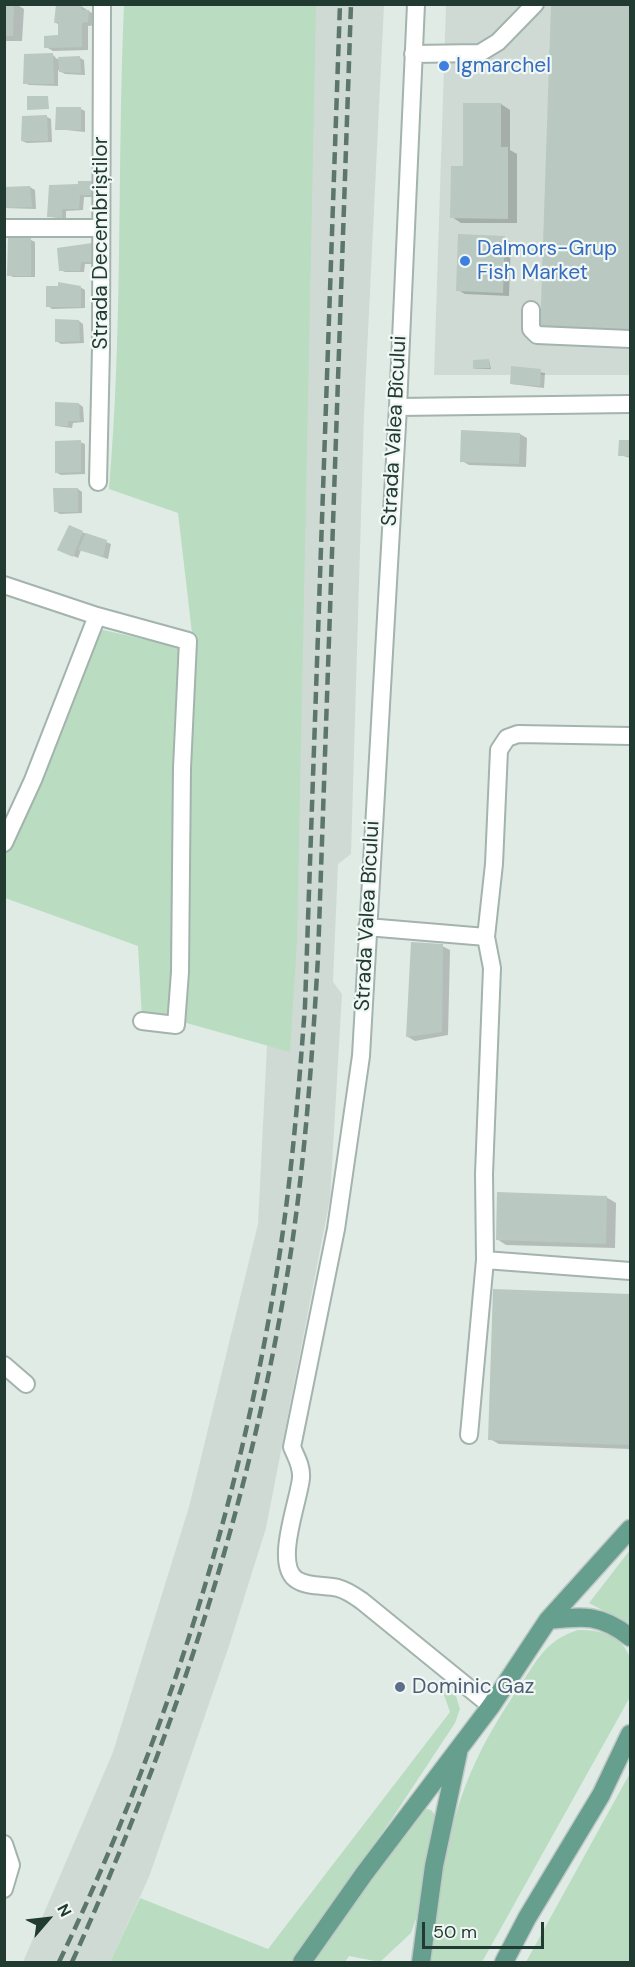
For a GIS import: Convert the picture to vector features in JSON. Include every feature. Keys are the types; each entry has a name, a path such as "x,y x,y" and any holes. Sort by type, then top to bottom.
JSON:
{"main road":[{"path":"302,1962 364,1874 491,1706 548,1620 630,1528"},
{"path":"548,1620 586,1616 610,1624 630,1636"},
{"path":"504,1962 527,1918 601,1795 630,1734"},
{"path":"421,1962 434,1866 459,1749"}],"street":[{"name":"Strada Decembriștilor","path":"98,482 101,348 99,228 102,4"},
{"name":"Strada Valea Bîcului","path":"416,4 398,407 356,1105 336,1229 292,1447 300,1466 301,1478 287,1544 286,1562 288,1572 296,1580 341,1589 363,1601 491,1706"},
{"path":"413,54 480,53 498,42 535,4"},
{"path":"4,228 99,228"},
{"path":"531,310 531,329 537,335 630,339"},
{"path":"398,407 630,404"},
{"path":"4,585 97,616 188,641 182,746 183,876 179,1003 176,1025 142,1022"},
{"path":"4,843 33,780 97,616"},
{"path":"469,1435 485,1260 484,1174 492,968 486,937 494,864 499,750 507,738 518,734 630,736"},
{"path":"367,927 486,937"},
{"path":"485,1260 630,1271"},
{"path":"4,1365 26,1384"},
{"path":"4,1844 11,1865 4,1889"}],"shaded area":[{"path":"299,5 384,5 364,414 351,854 338,864 333,982 342,994 330,1199 266,1528 229,1646 149,1877 110,1962 23,1962 113,1752 189,1507 258,1224 287,647"},
{"path":"446,5 630,5 630,375 434,375"}],"green space":[{"path":"124,5 316,5 297,940 290,1052 183,1022 192,633 178,513 109,489 118,308"},
{"path":"99,629 183,648 172,1016 142,1018 138,946 5,898 4,853"},
{"path":"630,1550 630,1625 589,1603"},
{"path":"578,1630 602,1632 615,1638 626,1649 630,1657 630,1697 482,1962 430,1962 445,1860 457,1809 476,1761 496,1722 537,1659 558,1639"},
{"path":"442,1689 456,1696 460,1709 455,1723 393,1817 291,1962 110,1962 140,1898 268,1949 450,1712"},
{"path":"630,1773 630,1962 526,1962"},
{"path":"424,1808 431,1810 435,1815 435,1825 418,1913 411,1933 380,1962 349,1956 345,1962 313,1962 418,1811"}],"building":[{"path":"4,4 14,4 13,36 4,36"},
{"path":"56,4 81,5 82,10 89,10 88,22 82,23 82,47 44,48 44,36 58,35 58,22 54,23"},
{"path":"551,4 630,4 630,337 540,334"},
{"path":"53,53 54,84 23,84 24,54"},
{"path":"80,56 81,73 59,72 58,57"},
{"path":"27,96 48,96 49,109 27,110"},
{"path":"463,103 501,103 501,147 508,147 508,219 450,218 451,166 463,166"},
{"path":"56,107 81,107 81,130 55,130"},
{"path":"47,115 48,141 21,141 22,116"},
{"path":"78,181 92,181 94,195 80,195 79,209 62,209 62,218 47,217 49,185 78,184"},
{"path":"30,186 32,207 4,208 4,187"},
{"path":"458,234 505,236 503,293 456,291"},
{"path":"8,238 31,238 31,276 7,276"},
{"path":"92,243 93,262 81,262 80,271 59,271 57,248"},
{"path":"58,282 81,286 81,307 46,307 46,286 58,286"},
{"path":"55,319 79,320 80,341 55,342"},
{"path":"489,359 490,368 473,369 473,360"},
{"path":"511,366 541,369 540,386 510,384"},
{"path":"55,402 79,403 80,421 68,421 68,426 55,426"},
{"path":"461,430 520,433 519,464 460,462"},
{"path":"81,440 81,472 55,473 55,441"},
{"path":"619,440 630,440 630,456 618,456"},
{"path":"53,488 78,488 78,512 54,512"},
{"path":"69,525 83,531 73,557 57,550"},
{"path":"86,533 107,540 103,557 78,550"},
{"path":"411,942 443,944 442,1032 406,1037"},
{"path":"497,1192 607,1196 606,1244 496,1240"},
{"path":"493,1289 630,1294 630,1445 488,1440"}],"railway":[{"path":"59,1962 130,1800 162,1717 190,1633 216,1548 238,1463 258,1376 280,1254 293,1148 305,1006 340,4"},
{"path":"72,1962 143,1793 204,1620 253,1444 273,1355 295,1226 307,1111 318,957 351,4"}],"place":[{"name":"Igmarchel","path":"444,66"},
{"name":"Dalmors-Grup Fish Market","path":"465,261"},
{"name":"Dominic Gaz","path":"400,1687"}]}
